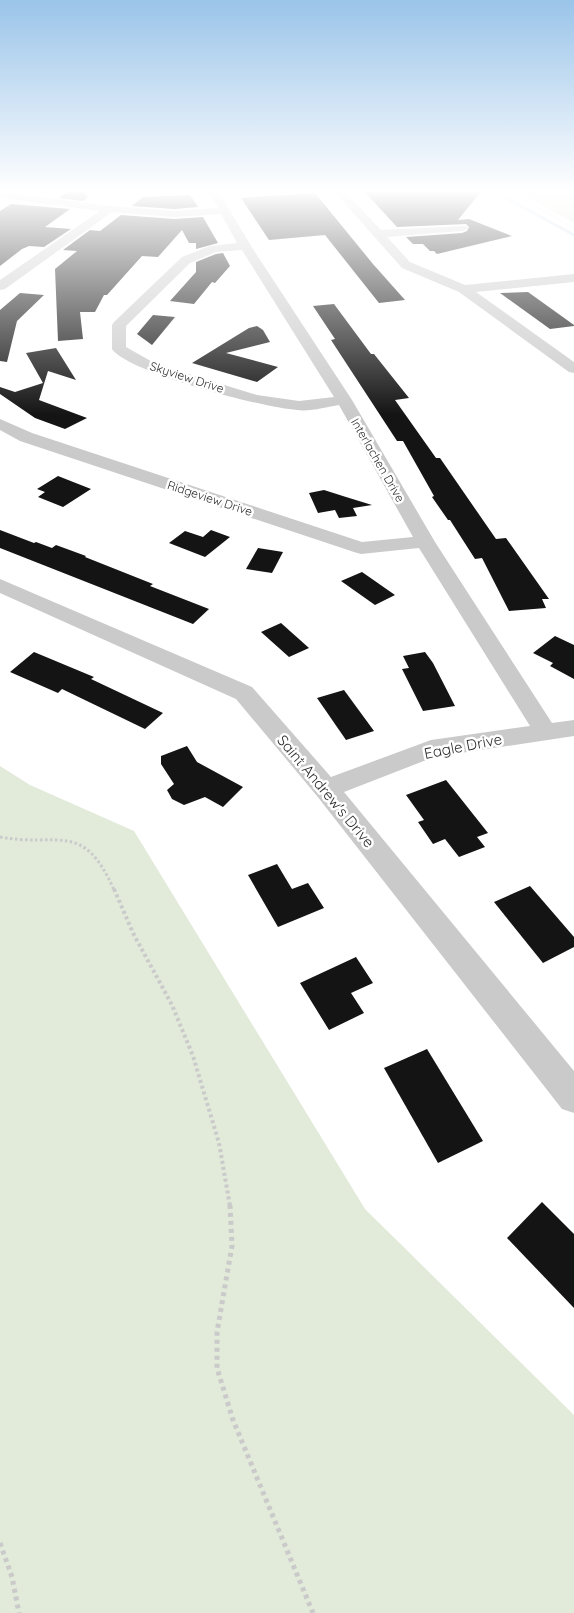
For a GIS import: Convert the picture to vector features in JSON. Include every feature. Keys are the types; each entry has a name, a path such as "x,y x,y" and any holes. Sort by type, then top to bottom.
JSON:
{"street":[{"path":"0,286 31,264"},
{"name":"Skyview Drive","path":"182,264 119,326 119,349 151,367 255,399 300,406 344,400"},
{"name":"Interlachen Drive","path":"257,264 344,400 425,542 546,732"},
{"path":"407,264 464,289 574,369"},
{"path":"464,289 574,278"},
{"name":"Ridgeview Drive","path":"0,424 26,436 361,548 425,542"},
{"name":"Saint Andrew's Drive","path":"0,585 244,693 326,789 574,1097"},
{"path":"546,732 574,728"},
{"name":"Eagle Drive","path":"326,789 431,749 546,732"}],"path":[{"path":"0,837 22,841 47,838 66,839 83,846 98,859 134,934 172,1006 214,1124 229,1200 232,1242 217,1328 217,1364 220,1380 240,1438 313,1613"},
{"path":"0,1543 16,1586 19,1613"}],"green space":[{"path":"0,766 30,785 134,831 365,1209 574,1415 574,1613 0,1613"}],"building":[{"path":"61,264 135,264 107,295 104,295 95,312 80,312 83,339 58,341 55,269"},
{"path":"196,264 229,264 230,266 215,283 212,282 194,304 170,301 196,272"},
{"path":"348,264 373,264 405,300 379,303"},
{"path":"528,292 574,326 550,329 500,293"},
{"path":"20,293 44,295 17,321 7,362 0,361 0,310"},
{"path":"334,304 371,354 374,354 409,398 395,400 436,458 440,458 496,539 506,538 549,599 542,599 546,608 509,611 482,558 475,559 450,520 448,520 432,497 434,496 403,441 397,441 331,340 335,339 313,306"},
{"path":"153,315 175,317 152,345 137,334"},
{"path":"257,326 263,330 270,342 226,353 278,367 257,382 192,363 249,328"},
{"path":"56,348 76,380 48,371 39,400 87,418 65,429 35,418 0,394 0,387 15,392 43,383 26,353"},
{"path":"58,476 91,489 63,507 38,497 45,492 37,489"},
{"path":"324,490 372,505 353,508 357,516 339,518 335,510 318,513 309,493"},
{"path":"0,530 34,543 52,548 56,545 86,556 153,584 150,586 209,609 193,624 0,548"},
{"path":"211,530 230,537 205,557 169,543 185,531 203,537"},
{"path":"258,548 283,552 272,573 246,569"},
{"path":"362,572 395,595 375,605 341,581"},
{"path":"281,623 309,648 289,657 261,632"},
{"path":"555,636 574,645 574,679 550,666 553,663 533,653"},
{"path":"34,652 94,677 91,679 163,713 145,729 62,689 58,693 10,672"},
{"path":"425,652 433,663 455,706 423,711 402,669 409,668 403,656"},
{"path":"344,690 374,731 346,740 317,698"},
{"path":"187,746 197,762 243,787 223,807 205,797 184,805 172,799 167,790 174,784 161,764 161,756"},
{"path":"446,780 488,833 477,837 485,847 459,857 445,839 433,844 418,822 424,820 406,795"},
{"path":"277,864 292,889 308,883 324,908 278,927 248,875"},
{"path":"530,886 574,937 574,947 543,963 494,902"},
{"path":"356,957 373,983 351,993 364,1013 329,1030 300,983"},
{"path":"427,1049 483,1141 438,1163 384,1068"},
{"path":"542,1202 574,1234 574,1308 507,1238"}]}
